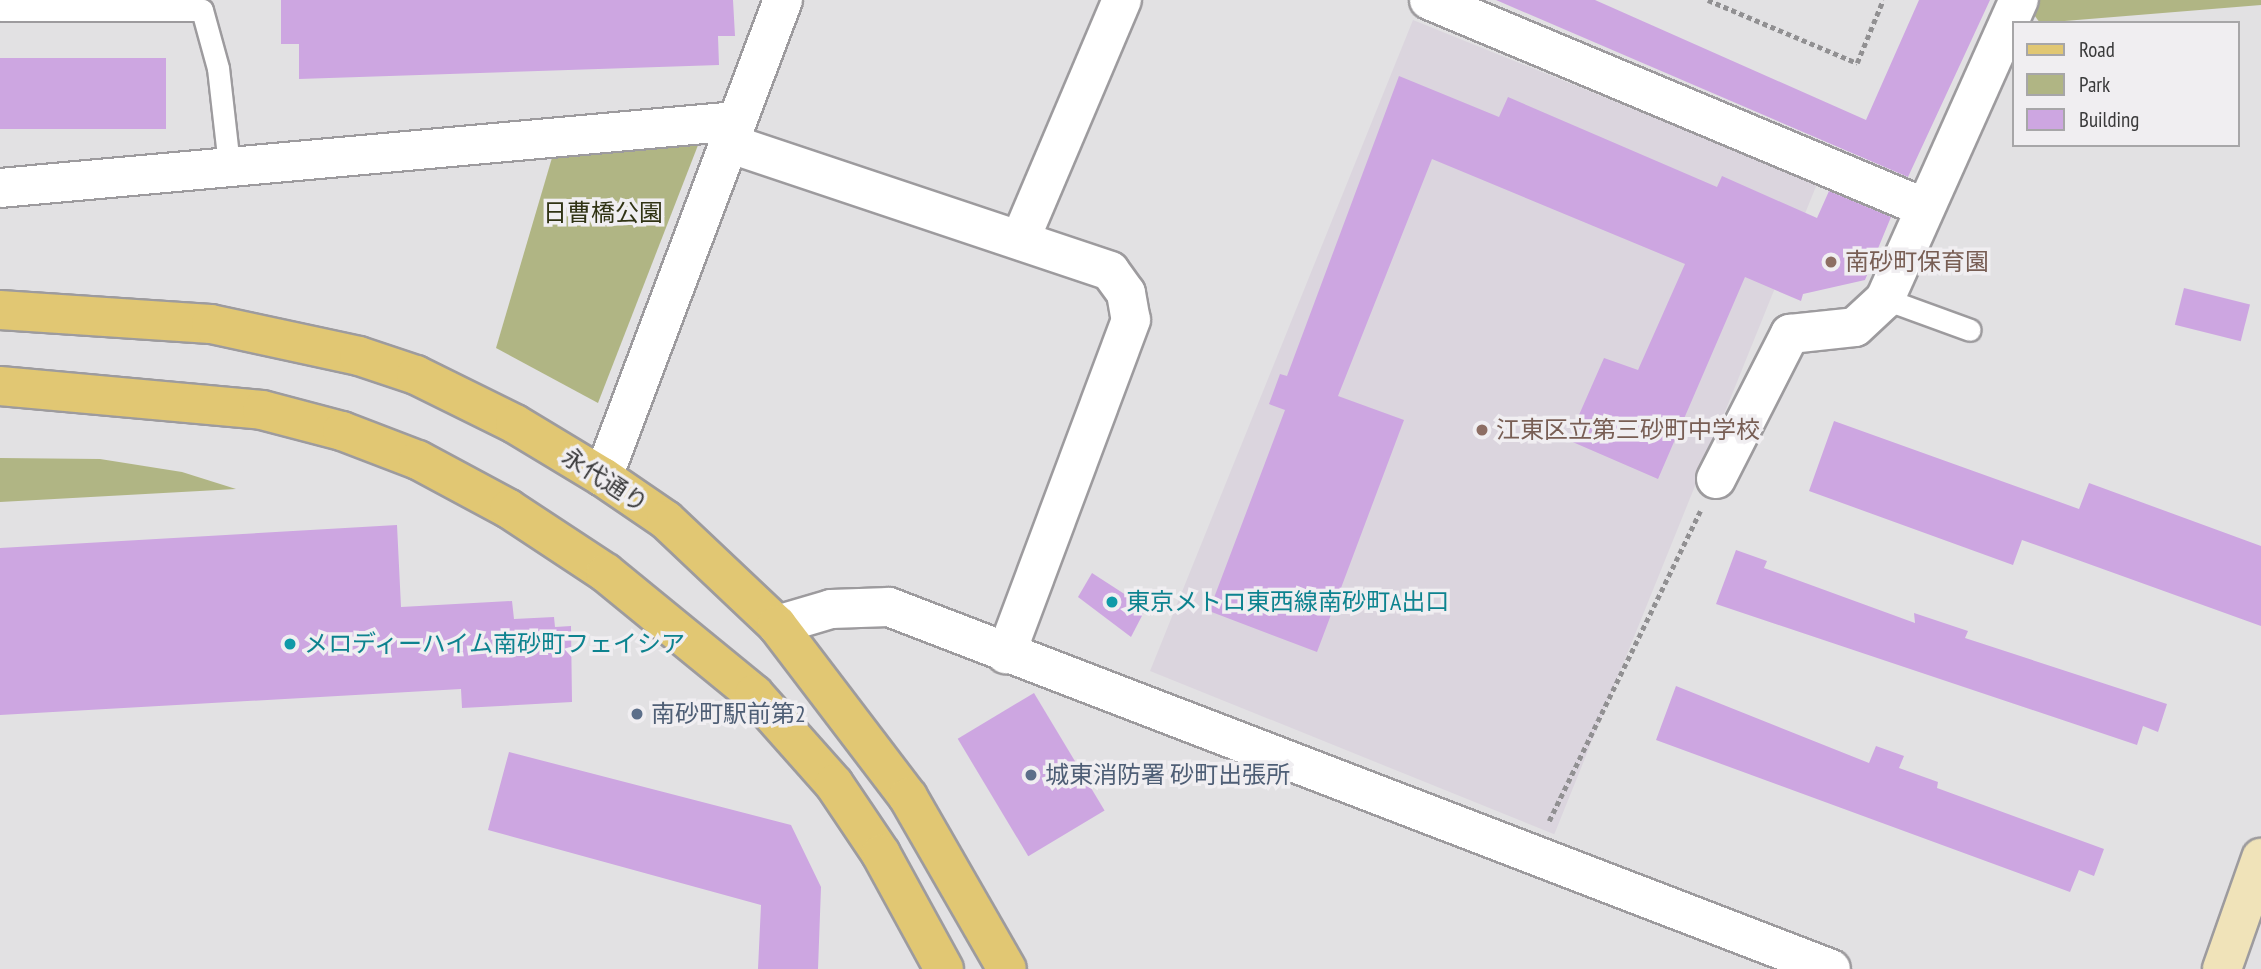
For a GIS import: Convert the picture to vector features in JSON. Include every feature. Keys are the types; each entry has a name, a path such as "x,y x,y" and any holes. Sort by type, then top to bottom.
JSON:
{"main road":[{"name":"永代通り","path":"0,310 211,324 359,355 416,374 603,477 666,520 777,625 908,797 1007,969"},
{"path":"0,386 262,410 342,431 418,460 509,509 606,573 754,694 834,784 881,854 944,969"},
{"path":"2222,969 2261,858"}],"street":[{"path":"603,477 783,0"},
{"path":"1020,240 1122,0"},
{"path":"1429,0 1923,207"},
{"path":"1716,479 1790,334 1855,327 1885,299 1923,207 2019,0"},
{"path":"0,188 229,164 732,132 1110,271 1126,293 1131,320 1006,654"},
{"path":"777,625 874,603 1831,969"}],"lane":[{"path":"0,10 204,5 218,68 229,164"},
{"path":"1885,299 1970,330"}],"path":[{"path":"1709,0 1857,63 1882,0"},
{"path":"1554,809 1716,479"}],"shaded area":[{"name":"江東区立第三砂町中学校","path":"1413,20 1817,183 1554,834 1150,671"}],"green space":[{"path":"2038,0 2261,0 2261,5 2065,21 2039,21 2032,12"},
{"name":"日曹橋公園","path":"700,140 598,403 496,348 554,151"},
{"path":"0,458 100,459 182,472 236,489 0,502"}],"building":[{"path":"281,0 733,0 735,36 718,36 719,65 299,79 299,44 281,44"},
{"path":"1496,0 1595,0 1866,120 1919,0 1990,0 1908,177"},
{"path":"0,58 166,58 166,129 0,129"},
{"path":"1399,76 1499,117 1508,97 1717,187 1722,176 1817,218 1829,191 1891,217 1865,280 1803,294 1801,301 1745,277 1658,479 1568,440 1604,358 1638,370 1685,264 1432,159 1338,396 1404,420 1317,652 1209,611 1285,410 1269,404 1280,374 1287,376"},
{"path":"2184,288 2250,304 2241,341 2175,325"},
{"path":"1834,421 2079,509 2089,483 2261,546 2261,626 2022,540 2013,565 1809,491"},
{"name":"メロディーハイム南砂町フェイシア","path":"397,525 401,607 512,601 514,619 554,617 555,627 571,626 572,702 462,708 461,689 0,715 0,548"},
{"path":"1736,550 1767,561 1764,568 1915,623 1914,613 1968,631 1965,638 2167,704 2158,732 2143,726 2137,745 1716,604"},
{"name":"東京メトロ東西線南砂町A出口","path":"1092,573 1146,608 1131,637 1078,597"},
{"path":"1676,686 1869,763 1876,746 1904,756 1899,768 1938,782 1937,788 2104,849 2094,876 2079,870 2070,892 1656,740"},
{"name":"城東消防署 砂町出張所","path":"1034,693 1105,810 1028,856 958,739"},
{"path":"509,752 791,825 821,887 818,969 758,969 761,905 488,830"}],"place":[{"name":"南砂町保育園","path":"1831,262"},
{"name":"江東区立第三砂町中学校","path":"1482,430"},
{"name":"東京メトロ東西線南砂町A出口","path":"1112,602"},
{"name":"メロディーハイム南砂町フェイシア","path":"290,644"},
{"name":"南砂町駅前第2","path":"637,714"},
{"name":"城東消防署 砂町出張所","path":"1031,775"}]}
